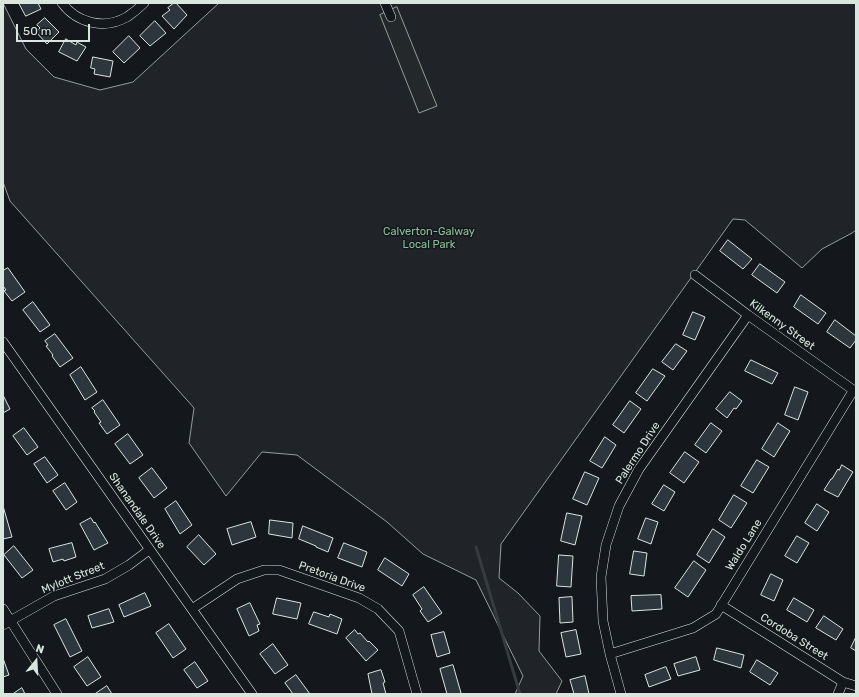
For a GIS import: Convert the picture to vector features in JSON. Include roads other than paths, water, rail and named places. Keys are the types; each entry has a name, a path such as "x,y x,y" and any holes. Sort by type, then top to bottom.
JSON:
{"street":[{"path":"62,3 68,11 84,22 106,24 126,18 144,3"},
{"path":"385,3 391,17"},
{"name":"Kilkenny Street","path":"695,275 854,392"},
{"name":"Palermo Drive","path":"621,694 603,621 601,577 606,545 619,506 639,469 748,315"},
{"name":"Shanandale Drive","path":"3,342 6,352 252,694"},
{"name":"Waldo Lane","path":"610,654 693,628 716,614 854,392"},
{"name":"Mylott Street","path":"7,623 54,596 105,579 129,565 149,550"},
{"name":"Pretoria Drive","path":"192,609 237,579 264,570 279,570 359,598 378,609 399,631 417,694"},
{"name":"Cordoba Street","path":"721,605 842,682 856,686"},
{"path":"3,609 7,623 57,694"},
{"path":"838,694 842,682"}],"waterway":[{"path":"476,547 520,694"}],"park label":[{"name":"Calverton-Galway Local Park","path":"429,238"}]}
